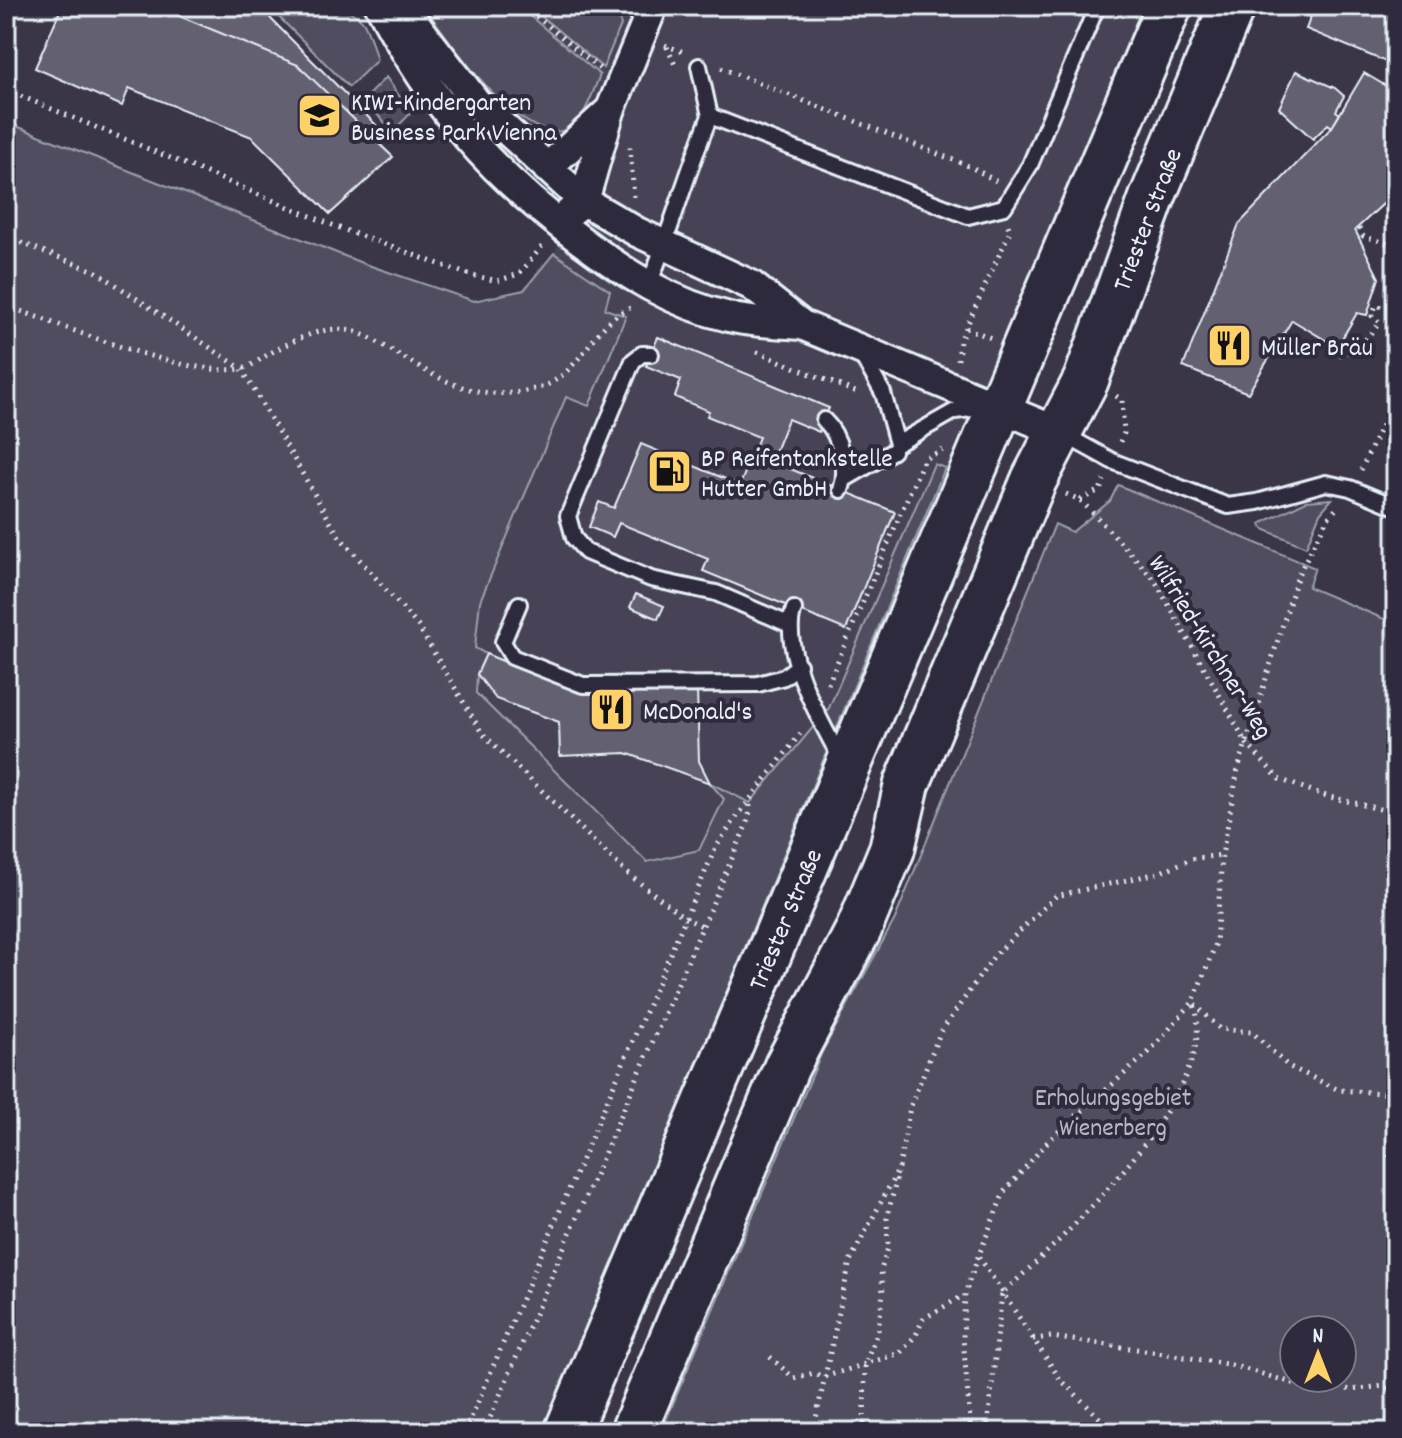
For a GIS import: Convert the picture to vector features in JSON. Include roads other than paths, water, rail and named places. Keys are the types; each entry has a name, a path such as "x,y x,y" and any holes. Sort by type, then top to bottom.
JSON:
{"main road":[{"name":"Triester Straße","path":"567,1432 1169,6"},
{"name":"Triester Straße","path":"633,1432 787,1066 859,929 892,849 907,784 1034,480 1086,380 1152,198 1232,6"}],"street":[{"path":"380,6 403,49 453,122 522,197 644,295 729,317 802,325"},
{"path":"398,6 411,18 476,102 584,201 637,232 751,285 802,325 1059,432"},
{"path":"557,223 584,201 610,111 643,19"},
{"path":"547,168 610,111"}],"lane":[{"path":"710,116 968,216 1004,207 1030,165 1097,6"},
{"path":"644,295 665,246 684,180 710,116 702,62"},
{"path":"857,348 883,393 895,448"},
{"path":"651,354 642,354 633,361 568,516 574,538 586,552 651,579 716,593 788,624"},
{"path":"824,420 836,431 843,484 955,411 1000,406"},
{"path":"1059,432 1112,461 1228,506 1257,502 1326,483 1350,488 1396,507"},
{"path":"519,604 503,642 512,657 583,685 758,684 784,677 799,665"},
{"path":"794,609 788,624 799,665 815,713 847,770"}],"place":[{"name":"KIWI-Kindergarten Business Park Vienna","path":"320,116"},
{"name":"Müller Bräu","path":"1230,346"},
{"name":"BP Reifentankstelle Hutter GmbH","path":"670,472"},
{"name":"McDonald's","path":"612,710"}],"park label":[{"name":"Erholungsgebiet Wienerberg","path":"1113,1111"}]}
